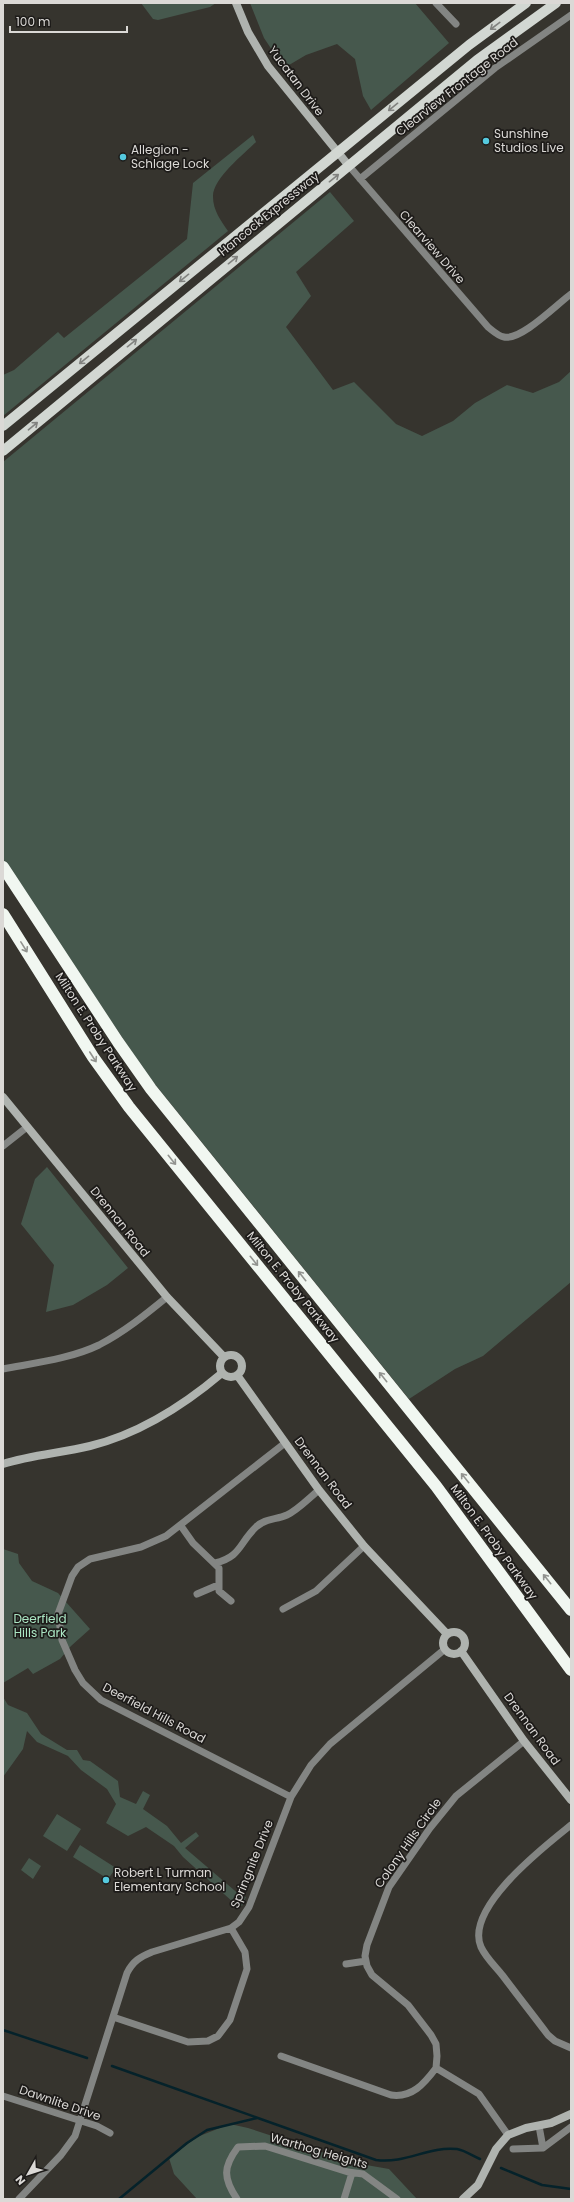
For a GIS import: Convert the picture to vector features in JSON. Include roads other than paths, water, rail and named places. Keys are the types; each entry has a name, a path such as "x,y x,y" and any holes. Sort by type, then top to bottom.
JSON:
{"highway":[{"name":"Milton E. Proby Parkway","path":"3,867 118,1042 151,1089 571,1610"},
{"name":"Milton E. Proby Parkway","path":"3,914 116,1090 436,1486 571,1670"}],"main road":[{"name":"Hancock Expressway","path":"3,426 469,45 526,3"},
{"name":"Hancock Expressway","path":"3,451 477,60 555,4"}],"street":[{"name":"Yucatan Drive","path":"236,3 248,32 268,66 348,166"},
{"path":"436,3 456,24"},
{"name":"Clearview Frontage Road","path":"360,179 494,68 571,15"},
{"name":"Clearview Drive","path":"348,166 488,327 504,337 511,337 526,330 571,294"},
{"name":"Drennan Road","path":"3,1097 167,1297 224,1357"},
{"path":"3,1146 27,1127"},
{"path":"3,1369 71,1354 98,1345 128,1328 167,1297"},
{"path":"235,1356 241,1361 241,1369 237,1375 231,1377 222,1373 220,1362 224,1357 235,1356"},
{"path":"3,1464 90,1446 122,1436 170,1411 222,1373"},
{"name":"Drennan Road","path":"237,1375 319,1490 364,1546 447,1634"},
{"name":"Deerfield Hills Road","path":"286,1442 181,1526 155,1542 98,1556 78,1567 67,1586 58,1614 62,1640 68,1656 83,1683 102,1700 291,1797"},
{"path":"215,1563 226,1561 240,1550 255,1528 263,1521 287,1515 319,1490"},
{"path":"181,1526 202,1552 215,1563 220,1576 218,1585 219,1591 231,1601"},
{"path":"283,1609 316,1591 364,1546"},
{"path":"197,1594 218,1585"},
{"path":"454,1632 461,1634 465,1641 461,1651 451,1653 445,1649 443,1639 447,1634 454,1632"},
{"name":"Springnite Drive","path":"231,1928 239,1922 249,1906 291,1797 311,1765 330,1744 445,1649"},
{"name":"Drennan Road","path":"461,1651 524,1741 571,1800"},
{"name":"Colony Hills Circle","path":"366,1961 367,1945 389,1887 430,1828 456,1796 524,1741"},
{"path":"571,1825 520,1867 506,1884 481,1919 479,1938 486,1955 548,2034 555,2041 571,2048"},
{"path":"19,2199 69,2146 80,2121 127,1973 136,1960 152,1952 231,1928 244,1952 247,1970 230,2020 218,2036 203,2042 188,2042 114,2017"},
{"path":"280,2056 400,2096 418,2088 436,2068 438,2056 436,2044 408,2004 372,1975 366,1961 346,1964"},
{"path":"436,2068 479,2094 508,2135"},
{"name":"Dawnlite Drive","path":"3,2096 97,2126 110,2133"},
{"path":"463,2199 478,2185 496,2148 508,2135 526,2128 539,2126 571,2114"},
{"path":"539,2126 543,2148"},
{"path":"513,2149 543,2148 571,2127"},
{"name":"Warthog Heights","path":"237,2199 227,2184 228,2160 238,2146 265,2146 352,2173 363,2174 397,2199"},
{"path":"344,2199 352,2173"}],"waterway":[{"path":"3,2030 87,2058"},
{"path":"112,2066 376,2160 397,2160 436,2150 446,2149 457,2149 480,2159"},
{"path":"119,2199 187,2143 207,2130 257,2118"},
{"path":"501,2168 542,2185 571,2189"}],"place":[{"name":"Sunshine Studios Live","path":"486,141"},
{"name":"Allegion - Schlage Lock","path":"123,157"},
{"name":"Robert L Turman Elementary School","path":"106,1880"}],"park label":[{"name":"Deerfield Hills Park","path":"40,1626"}]}
